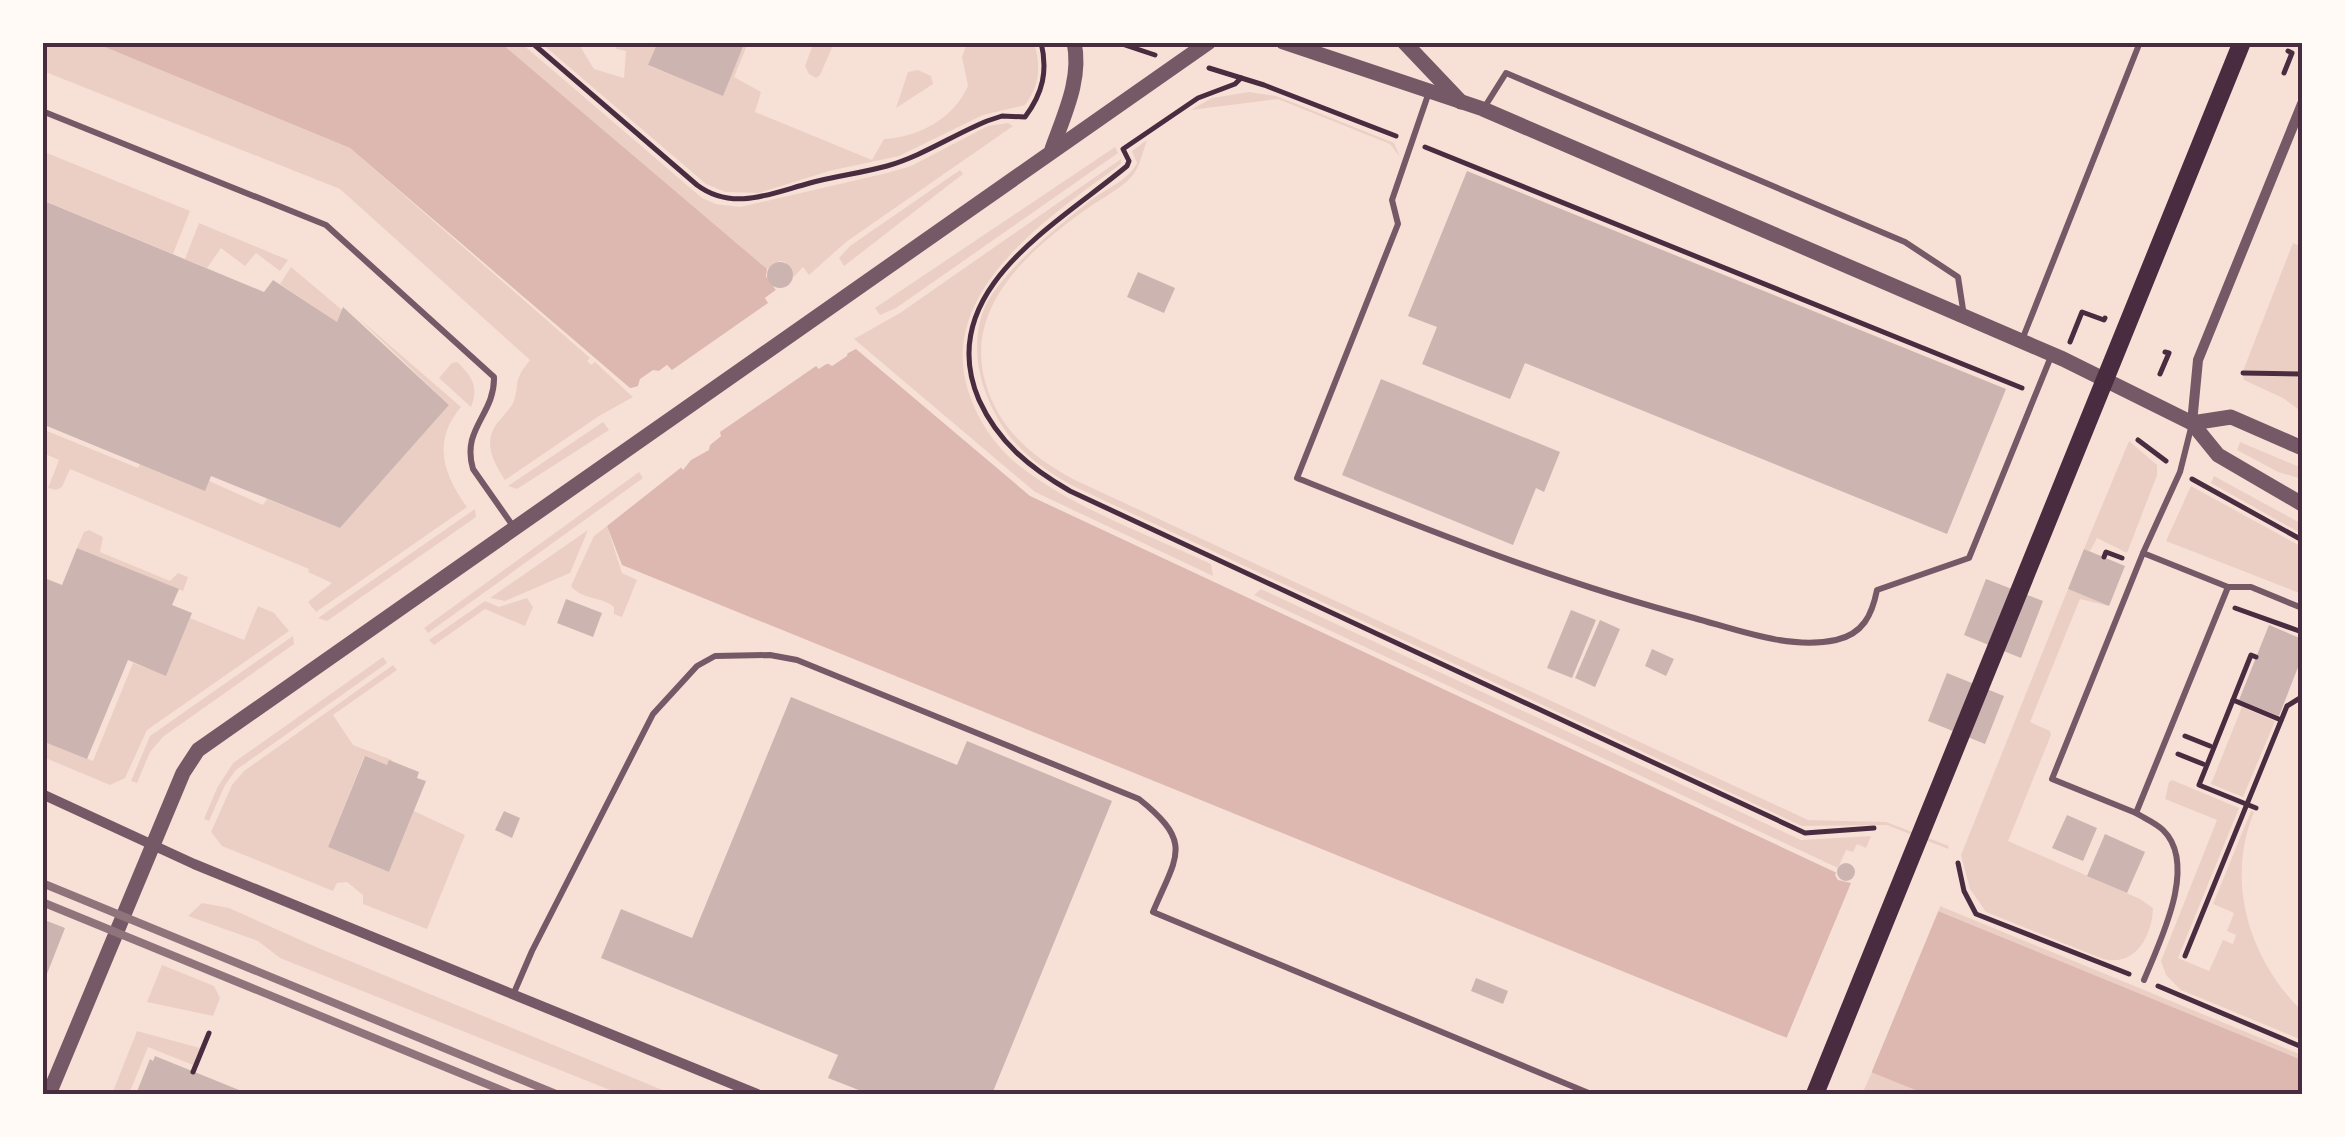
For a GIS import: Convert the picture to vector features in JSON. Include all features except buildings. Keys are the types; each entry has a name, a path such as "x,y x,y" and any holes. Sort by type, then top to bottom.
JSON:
{"main road":[{"path":"1815,1094 2242,42"}],"street":[{"path":"1051,151 1072,93 1077,55 1074,42"},
{"path":"49,1094 182,773 198,750 1209,42"},
{"path":"1284,42 1483,109 2052,354 2192,423 2218,455 2302,504"},
{"path":"1404,42 1460,102"},
{"path":"2192,423 2198,360 2302,104"},
{"path":"2192,423 2231,418 2302,448"},
{"path":"42,794 194,864 758,1094"}],"lane":[{"path":"2021,341 2140,42"},
{"path":"1483,109 1506,73 1905,242 1958,277 1965,317"},
{"path":"1430,91 1392,200 1398,224 1297,478 1516,564 1634,602 1762,636 1803,642 1839,640 1862,627 1871,614 1877,590 1969,558 2052,354"},
{"path":"42,110 312,216 336,234 494,377 493,398 472,434 470,458 473,469 514,527"},
{"path":"2144,980 2173,906 2173,845 2163,830 2136,813 2052,779 2180,472 2192,423"},
{"path":"2143,554 2228,588 2251,587 2302,608"},
{"path":"2136,813 2228,588"},
{"path":"514,995 532,951 653,714 706,661 738,654 770,655 797,660 1139,800 1169,825 1177,842 1175,860 1153,912 1591,1094"}],"path":[{"path":"530,42 697,185 716,196 740,199 886,166 987,121 1002,116 1025,117 1044,83 1041,42"},
{"path":"1116,42 1142,52"},
{"path":"2284,73 2292,52 2288,51"},
{"path":"1223,72 1414,143 2036,394"},
{"path":"1240,78 1235,84 1198,98 1124,150 1127,166 1038,236 994,282 976,314 970,351 976,391 996,432 1047,478 1070,490 1805,833 1874,828"},
{"path":"2072,336 2082,312 2104,320 2110,307"},
{"path":"2160,374 2169,353 2165,352"},
{"path":"2243,372 2302,374"},
{"path":"2138,440 2180,472 2302,540"},
{"path":"2104,557 2106,552 2125,560"},
{"path":"2240,610 2302,632"},
{"path":"2256,657 2251,655 2199,786 2256,808"},
{"path":"2184,956 2287,706 2300,698 2302,692"},
{"path":"2233,700 2281,720"},
{"path":"2170,730 2210,746"},
{"path":"2162,748 2203,764"},
{"path":"1958,863 1964,891 1976,914 2302,1047"},
{"path":"194,1072 208,1033"}],"shaded area":[{"path":"814,42 834,43 816,78 805,66"},
{"path":"43,43 95,43 350,148 590,358 587,361 591,365 595,362 633,397 505,480 493,459 491,437 513,403 518,378 530,360 340,189 43,71"},
{"path":"95,43 501,43 767,269 766,276 776,290 765,298 819,368 856,349 1030,496 1852,880 1938,911 2302,1060 2302,1094 1925,1094 622,565 607,526 721,436 667,365 630,388 350,148"},
{"path":"501,43 521,43 702,198 716,204 740,207 887,173 911,166 988,126 1013,126 846,242 809,275 803,267 794,277 785,262 767,269"},
{"path":"541,43 578,43 594,69 624,78 626,51 616,49 618,43 657,44 649,66 723,95 748,43 734,77 761,92 755,112 872,160 884,139 910,135 934,124 962,98 968,86 962,57 967,43 1034,43 1038,75 1025,105 983,115 899,156 829,171 759,193 725,192 706,184"},
{"path":"918,70 931,76 933,84 896,108 908,72"},
{"path":"1249,92 1276,96 1394,143 1400,157 1390,144 1278,99 1191,110 1212,98"},
{"path":"1147,140 1137,168 1128,180 1025,260 994,303 984,327 981,353 991,398 1008,427 1031,451 1075,480 1808,820 1886,822 1949,846 1948,849 1887,825 1802,826 1071,485 1028,455 1006,432 983,385 977,344 983,312 1006,276 1034,248 1128,175 1137,163 1132,151"},
{"path":"1115,147 1118,153 896,308 880,315 875,308"},
{"path":"42,151 190,211 173,254 43,200"},
{"path":"1121,159 1121,164 1035,230 985,286 970,317 963,351 967,387 988,431 1021,467 1089,509 1211,564 1213,576 1035,492 854,339 900,313"},
{"path":"960,170 963,174 844,266 839,258 850,246"},
{"path":"199,223 288,260 280,271 256,253 245,266 221,248 207,268 185,259"},
{"path":"2293,243 2302,247 2302,371 2243,371"},
{"path":"291,267 342,310 337,322 280,284"},
{"path":"356,316 461,407 446,432 444,457 452,482 467,507 316,612 308,602 332,583 308,572 309,569 70,469 62,487 48,488 59,460 43,453 42,429 138,468 140,464 209,481 263,505 267,499 340,528 449,405"},
{"path":"457,362 473,382 471,407 439,378"},
{"path":"2243,375 2302,375 2302,412 2283,398 2244,380"},
{"path":"603,422 609,430 517,489 508,486"},
{"path":"2129,441 2157,465 2157,475 2127,553 2097,538 2090,551 2084,549"},
{"path":"2240,442 2302,468 2302,479 2278,472 2237,450"},
{"path":"639,472 643,478 428,633 424,628"},
{"path":"2214,476 2302,524 2302,534 2211,483"},
{"path":"2191,486 2302,547 2302,594 2166,541"},
{"path":"475,509 476,517 327,621 318,618"},
{"path":"607,526 622,573 637,580 622,617 614,614 614,607 571,586 594,536"},
{"path":"89,530 103,537 100,552 170,581 178,573 188,577 183,591 77,548 84,532"},
{"path":"588,530 570,573 505,601 490,598"},
{"path":"1261,589 1801,840 1871,836 1866,848 1857,844 1853,852 1846,850 1838,868 1254,595"},
{"path":"2068,589 2109,606 2080,599 2030,722 2051,735 2008,841 2153,908 2140,947 2115,960 2103,959 1986,912 1970,889 1961,855"},
{"path":"527,598 533,607 525,626 485,609 434,645 429,640 485,601 499,607"},
{"path":"258,606 274,613 289,631 147,730 125,778 110,785 43,757 42,735 43,741 93,761 133,663 166,675 190,618 244,640"},
{"path":"293,636 294,644 164,736 150,752 137,783 131,781 150,736"},
{"path":"383,657 387,663 236,770 209,821 204,819 233,763"},
{"path":"393,665 397,670 333,715 353,745 392,760 387,765 364,757 328,847 389,872 414,811 465,835 427,929 363,904 363,895 347,882 337,883 333,891 222,846 211,832 232,785 244,771"},
{"path":"2242,707 2275,721 2243,797 2211,784"},
{"path":"2172,780 2239,808 2178,958 2209,971 2223,940 2233,944 2236,935 2227,931 2234,913 2213,904 2251,811 2254,812 2242,866 2248,919 2268,968 2302,1011 2302,1040 2181,990 2166,975 2161,961 2217,820 2165,799"},
{"path":"202,903 229,908 672,1094 620,1094 280,958 258,941 188,916"},
{"path":"1940,906 2302,1055 2302,1060 1938,911"},
{"path":"162,965 214,986 220,998 213,1016 147,1002"},
{"path":"137,1031 200,1048 193,1065 148,1047 129,1094 112,1094"},
{"path":"1872,1072 1925,1094 1862,1094"}],"pier":[{"path":"771,267 771,275 781,289 772,299 820,362 832,360 846,346 859,346 848,350 847,356 832,366 816,366 720,432 709,450 656,485 651,482 678,462 684,463 715,435 666,372 644,382 639,391 627,390 638,386 640,379 653,370 667,365 672,370 768,303 765,298 776,290 766,276"},
{"path":"1838,868 1940,907 1870,1076 1784,1044 1851,883 1838,880"}],"railway":[{"path":"42,883 556,1094"},
{"path":"42,902 511,1094"}]}
